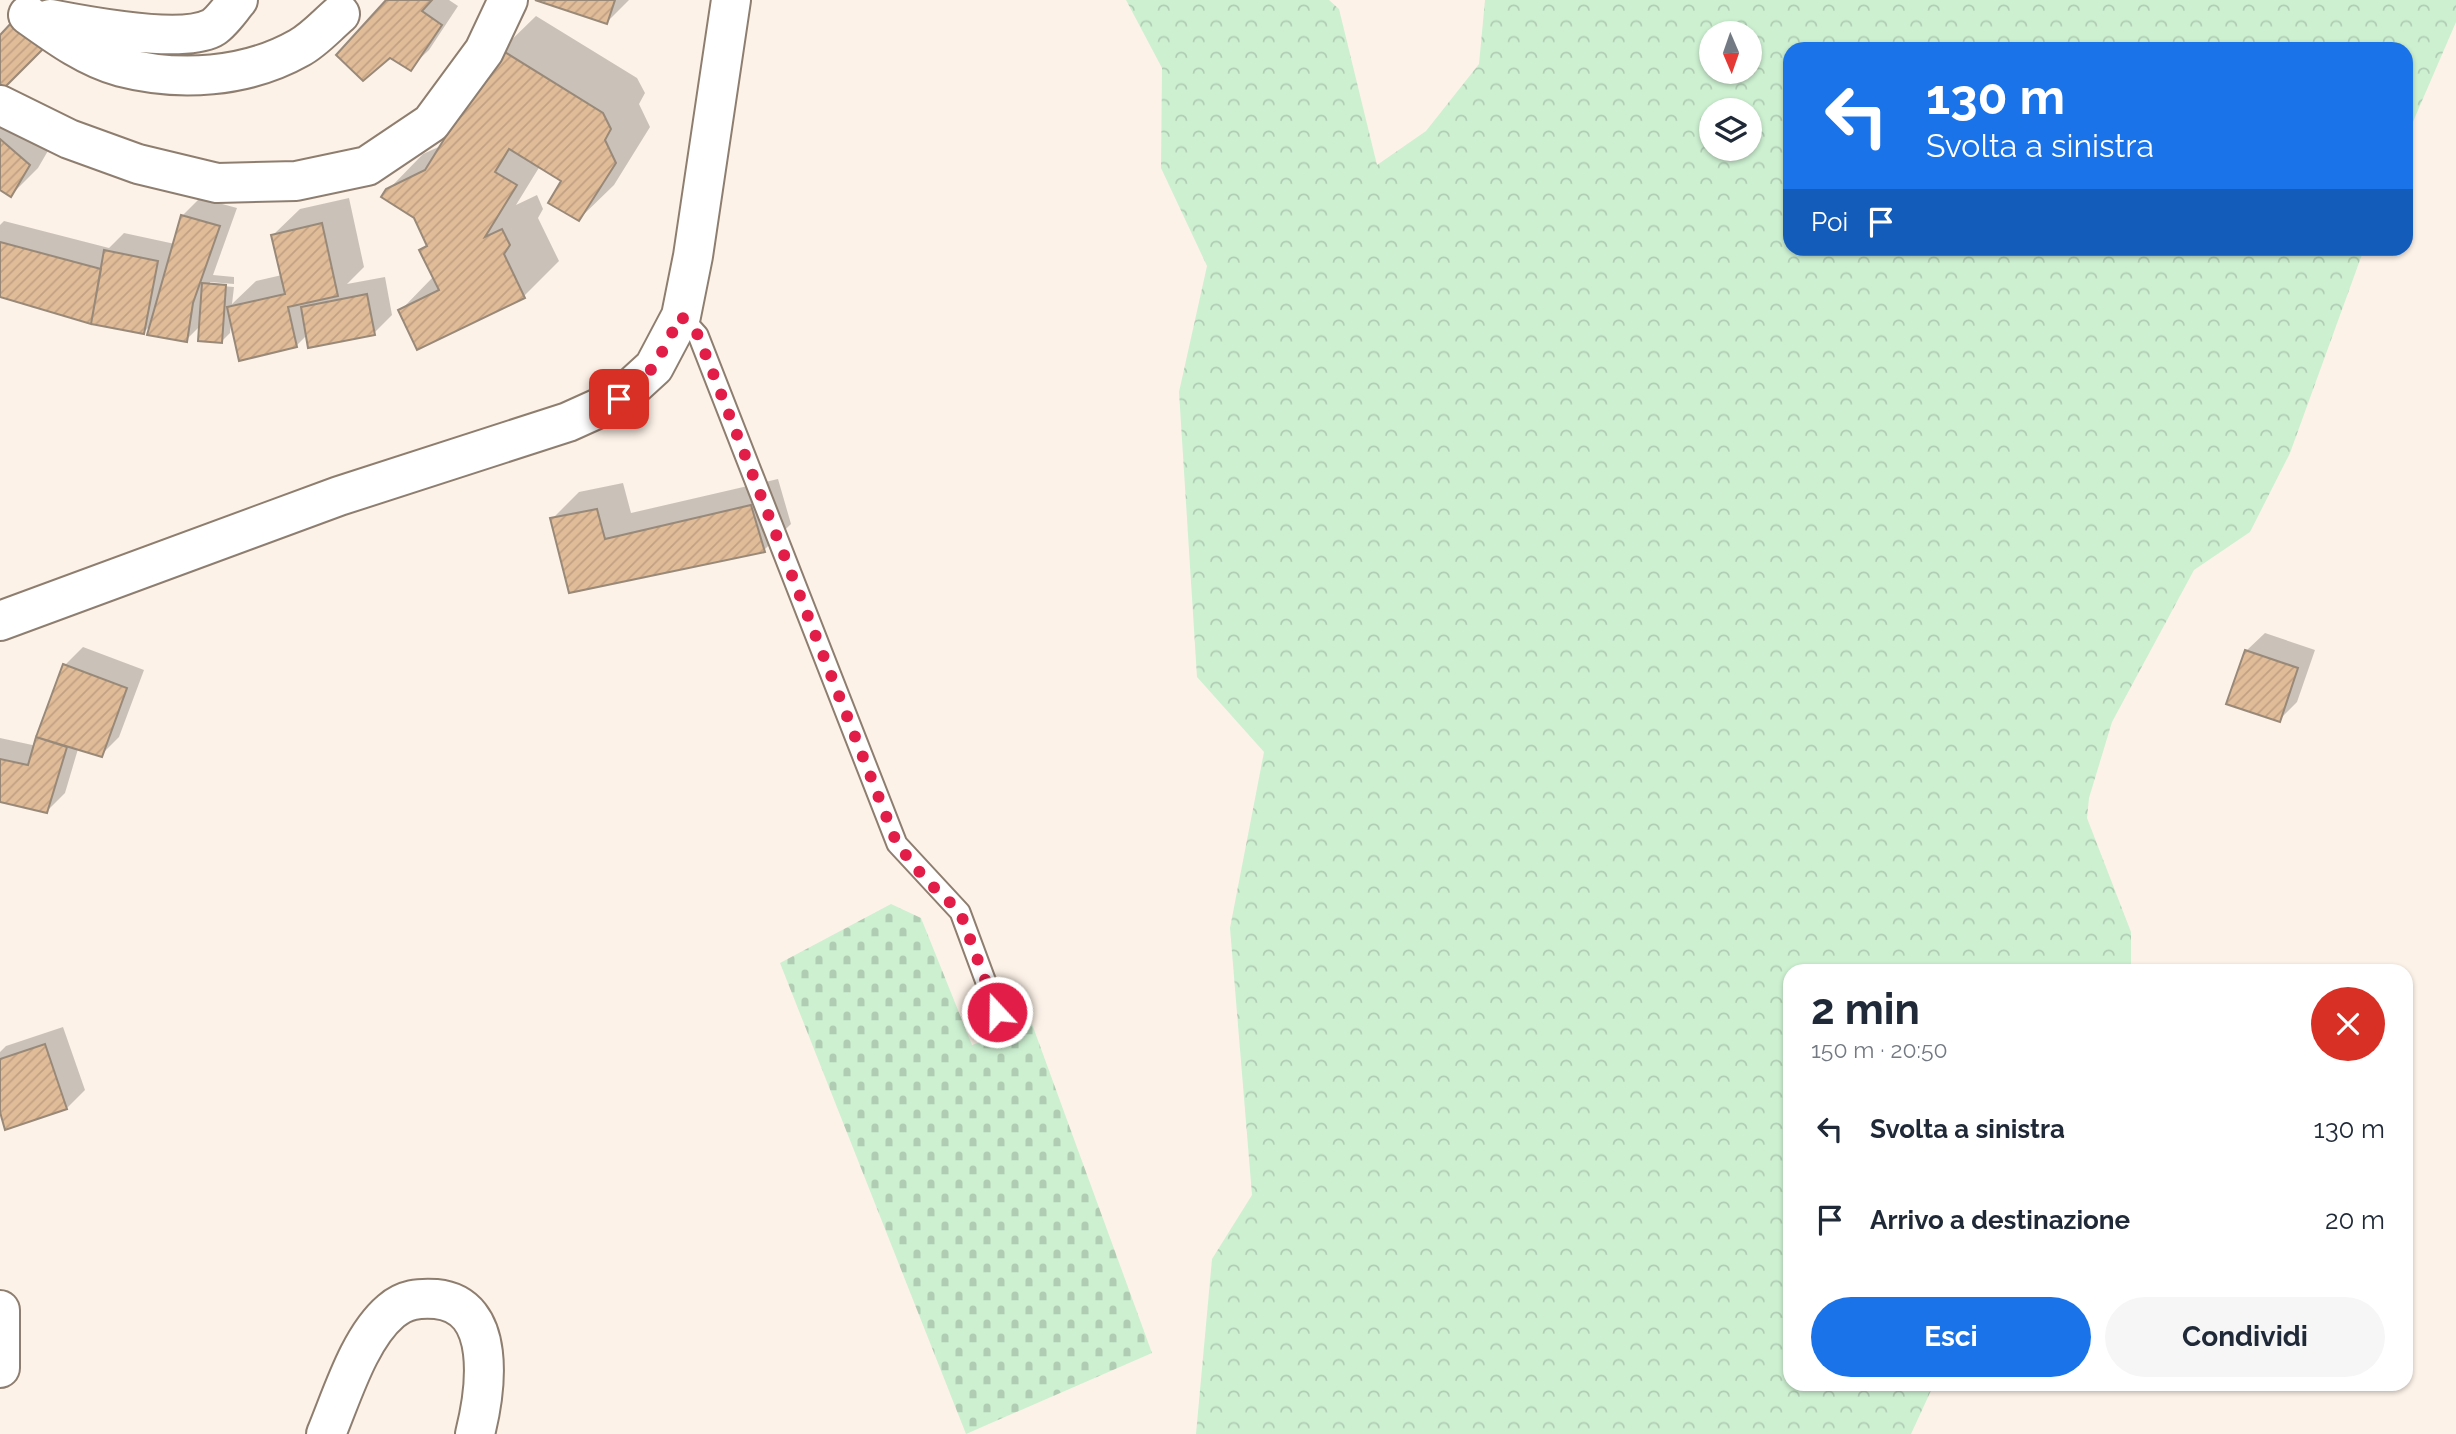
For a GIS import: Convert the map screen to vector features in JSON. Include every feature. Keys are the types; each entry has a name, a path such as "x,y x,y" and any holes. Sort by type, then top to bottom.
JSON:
{"street":[{"path":"18,7 104,30 178,33 212,28 238,0"},
{"path":"0,105 69,139 138,164 217,183 296,181 367,166 431,123 484,51 508,0"},
{"path":"0,621 339,496 578,417 619,399 654,367 681,316 731,0"},
{"path":"18,7 65,42 120,67 196,77 252,67 300,48 340,14"},
{"path":"326,1434 348,1379 374,1332 392,1310 416,1297 442,1300 466,1308 478,1325 483,1378 475,1434"},
{"path":"0,1310 0,1368"}],"lane":[{"path":"681,316 698,335 897,844 926,880 960,912 997,1012"}],"green space":[{"path":"1126,0 1329,0 1339,9 1377,165 1426,131 1479,64 1485,0 2456,0 2456,22 2413,122 2413,42 1783,42 1783,256 2361,256 2290,453 2250,532 2194,570 2112,722 2089,798 2087,818 2131,932 2131,964 1783,964 1783,1391 1931,1391 1911,1434 1196,1434 1212,1259 1252,1195 1230,928 1264,752 1197,677 1179,392 1207,266 1161,168 1162,68"},
{"path":"891,904 921,918 972,1045 1032,1024 1152,1353 966,1434 780,963"}],"building":[{"path":"386,0 432,0 422,11 442,25 411,71 390,58 363,81 336,55"},
{"path":"535,0 615,0 607,24"},
{"path":"14,20 45,47 0,92 0,35"},
{"path":"500,49 603,113 611,129 605,140 616,163 579,221 548,203 561,181 509,149 495,172 517,185 485,237 502,229 510,245 504,254 525,298 417,350 398,310 439,290 419,250 427,246 414,218 381,197 386,189 425,170"},
{"path":"0,139 30,165 11,197 0,190"},
{"path":"181,215 220,226 193,303 187,342 147,335"},
{"path":"322,223 338,296 288,307 297,347 239,361 227,307 285,294 271,235"},
{"path":"0,242 101,269 91,324 0,297"},
{"path":"104,250 158,261 144,334 91,324"},
{"path":"202,283 226,285 222,343 198,341"},
{"path":"367,294 375,335 308,348 301,307"},
{"path":"751,505 765,552 569,593 550,518 597,509 605,539"},
{"path":"2245,650 2298,668 2280,722 2226,704"},
{"path":"63,664 127,688 102,757 36,737"},
{"path":"36,737 67,747 47,813 0,802 0,759 28,765"},
{"path":"45,1044 67,1109 5,1130 0,1112 0,1059"}],"route":[{"path":"619,399 654,367 681,316 698,335 897,844 926,880 960,912 997,1012"}]}
